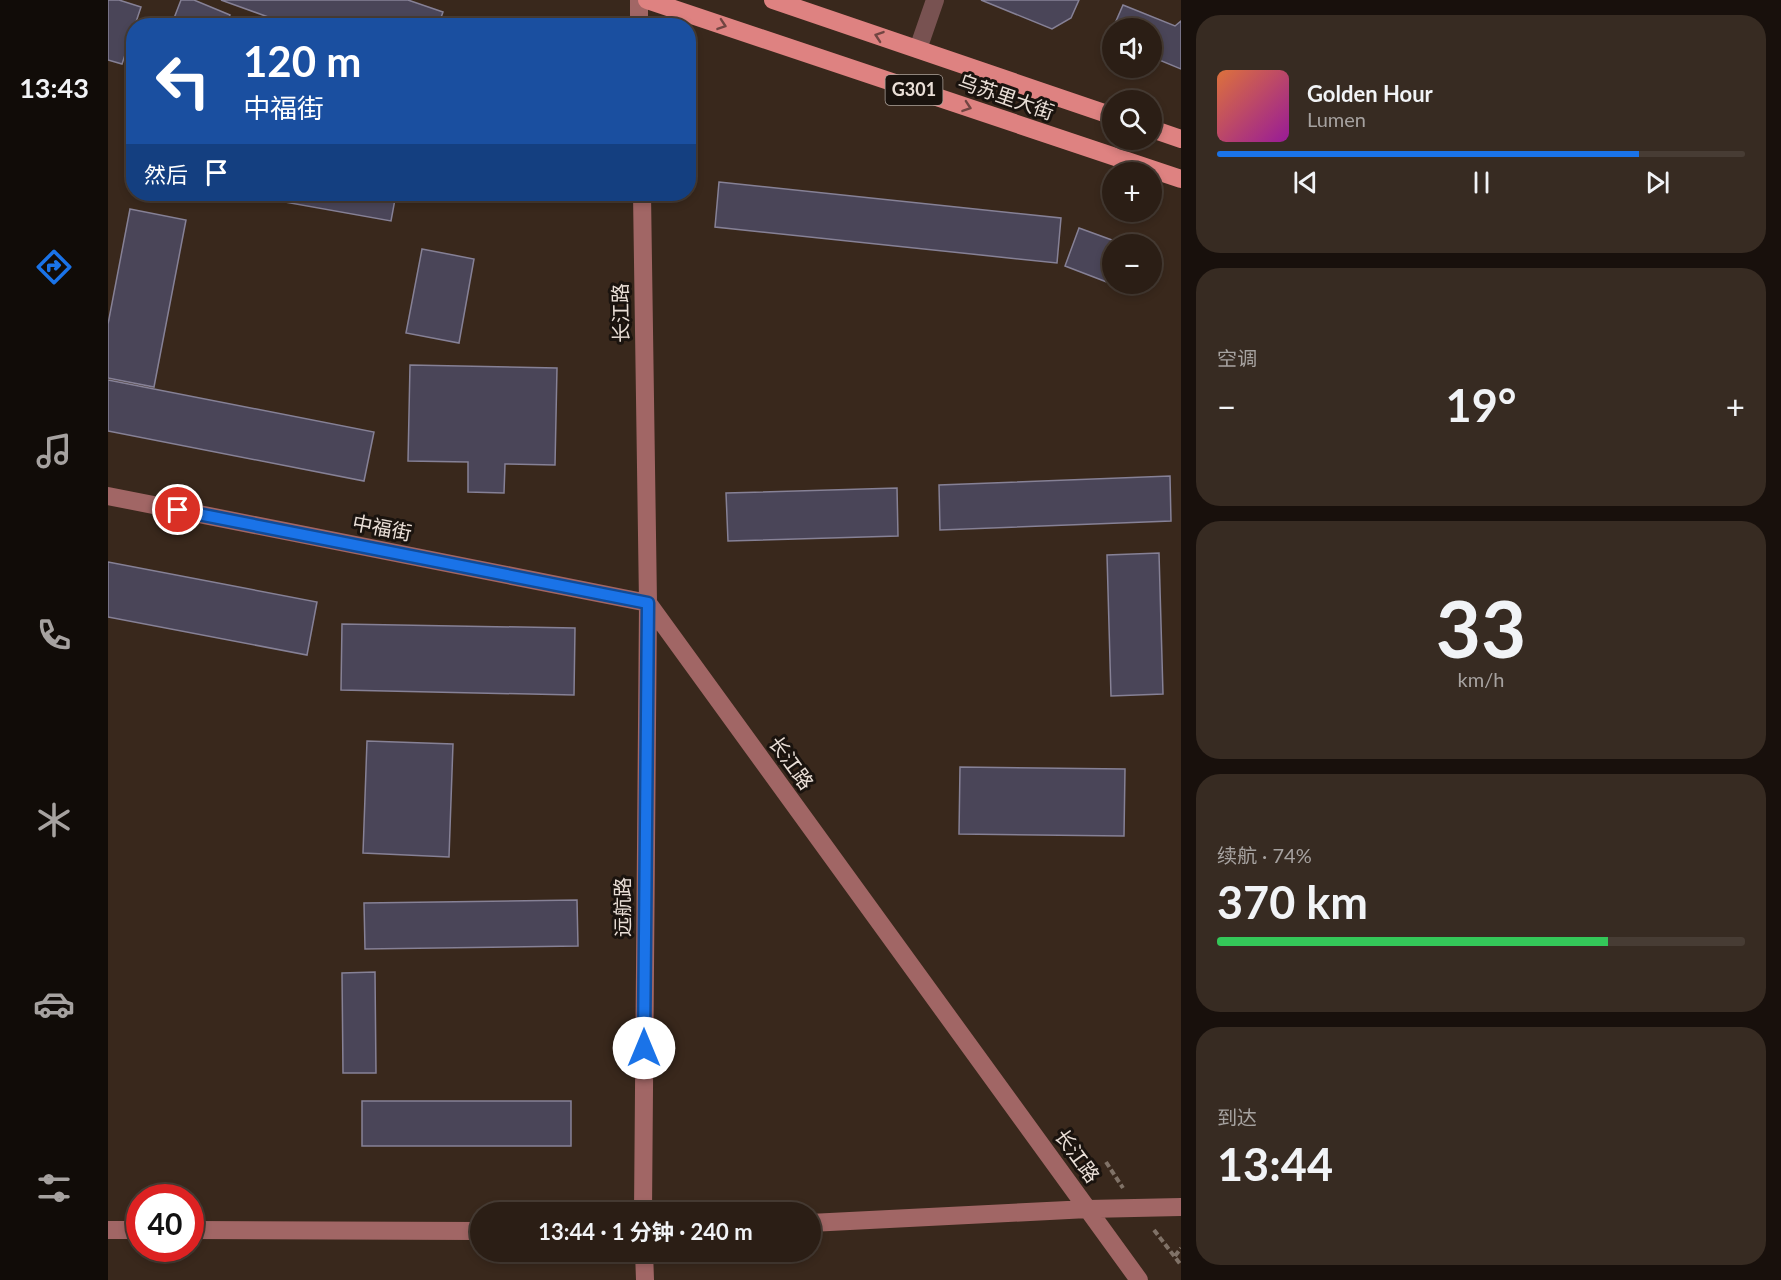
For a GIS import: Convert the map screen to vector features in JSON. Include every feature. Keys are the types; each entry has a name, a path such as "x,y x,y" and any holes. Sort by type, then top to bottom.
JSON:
{"highway":[{"name":"乌苏里大街","path":"647,0 1181,179"},
{"name":"乌苏里大街","path":"772,0 1102,112"},
{"path":"1162,132 1181,139"}],"street":[{"path":"639,0 639,18"},
{"path":"918,49 935,0"},
{"name":"长江路","path":"642,201 648,603 1139,1280"},
{"name":"中福街","path":"108,496 648,603"},
{"name":"远航路","path":"643,1202 648,603"},
{"path":"821,1222 1088,1209 1181,1207"},
{"path":"108,1230 126,1230"},
{"path":"204,1230 470,1231"},
{"path":"644,1262 645,1280"}],"path":[{"path":"1174,1256 1181,1248"}],"building":[{"path":"108,0 119,0 141,7 137,18 126,18 126,52 122,64 108,60"},
{"path":"181,0 194,0 230,15 229,18 174,18"},
{"path":"221,0 408,0 443,12 441,18 271,18"},
{"path":"981,0 1079,0 1071,18 1052,29"},
{"path":"1123,5 1155,18 1117,18"},
{"path":"1162,21 1175,26 1181,21 1181,69 1162,61"},
{"path":"719,182 1061,218 1057,263 715,227"},
{"path":"279,201 395,201 391,221"},
{"path":"130,209 186,220 154,387 108,378 108,324"},
{"path":"1079,228 1102,236 1102,280 1065,266"},
{"path":"422,249 474,259 459,343 406,333"},
{"path":"410,365 557,368 555,465 505,464 504,493 468,492 468,462 408,461"},
{"path":"108,380 374,432 364,481 108,431"},
{"path":"1170,476 1171,521 940,530 939,485"},
{"path":"897,488 898,536 728,541 726,493"},
{"path":"1159,553 1163,694 1111,696 1107,555"},
{"path":"108,562 317,602 307,655 108,617"},
{"path":"342,624 575,628 574,695 341,690"},
{"path":"367,741 453,744 449,857 363,853"},
{"path":"960,767 1125,769 1124,836 959,834"},
{"path":"577,900 578,946 365,949 364,903"},
{"path":"375,972 376,1073 343,1073 342,973"},
{"path":"362,1101 571,1101 571,1146 362,1146"}],"route":[{"path":"178,510 648,603 644,1048"}]}
